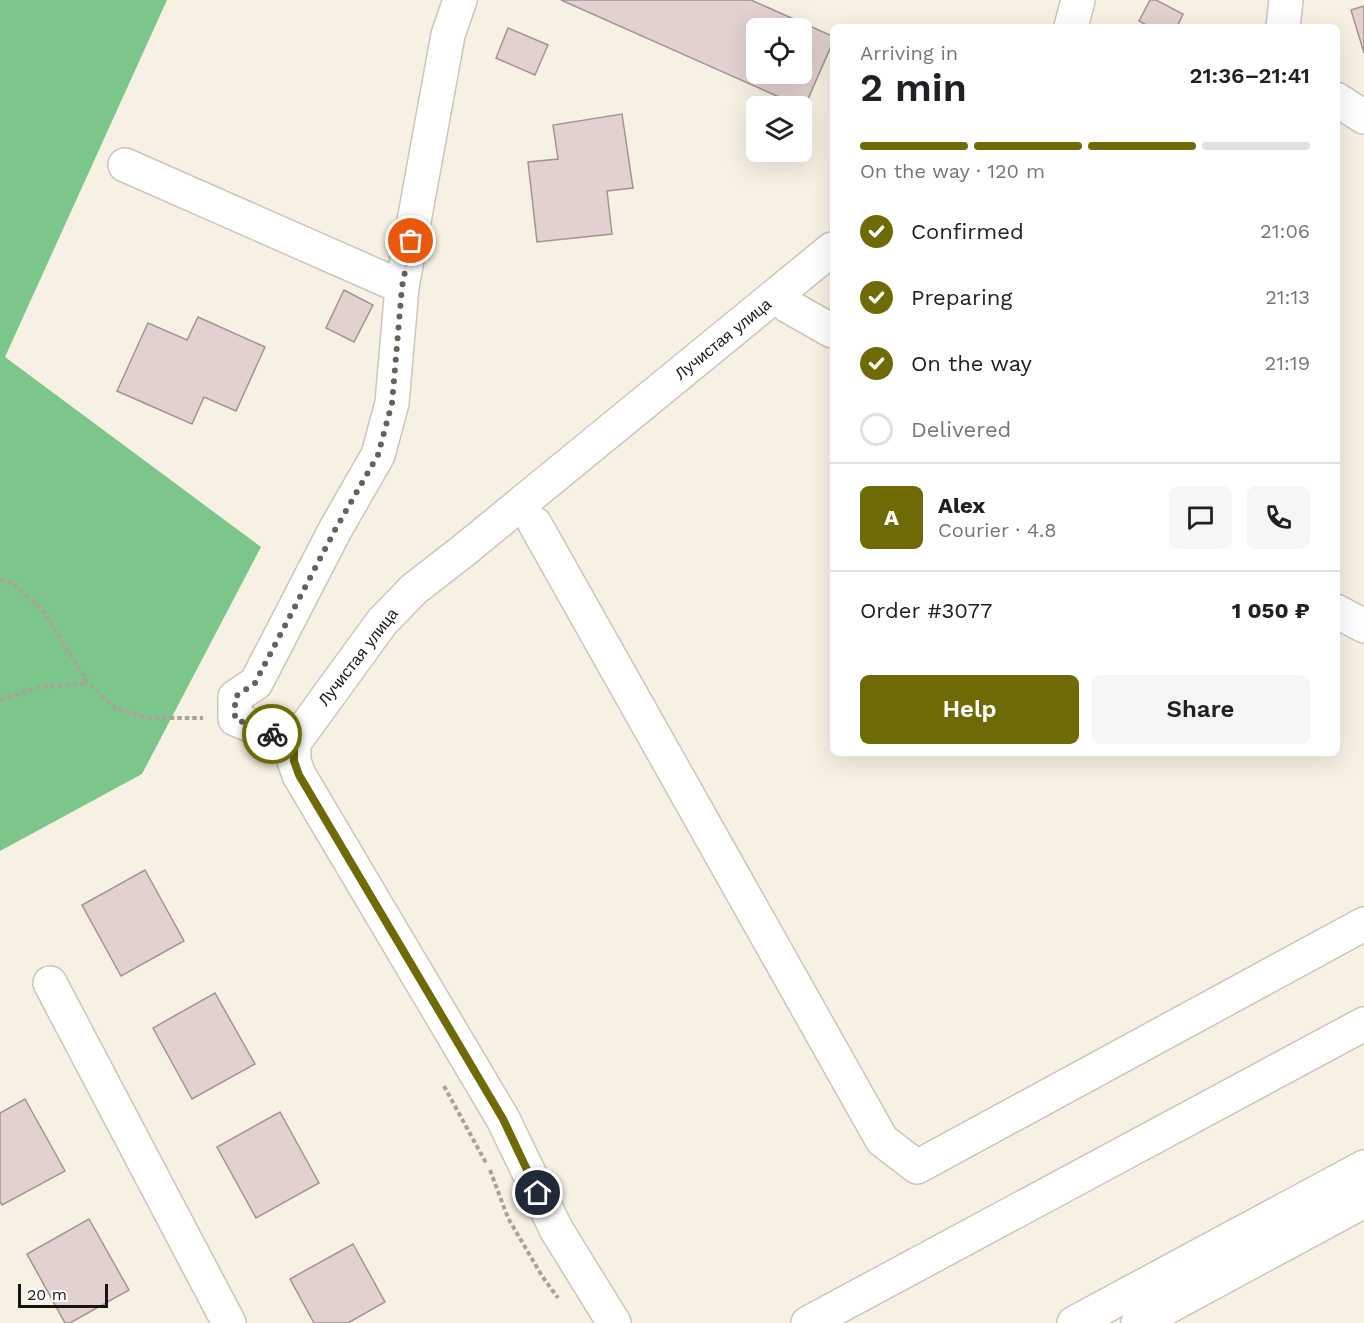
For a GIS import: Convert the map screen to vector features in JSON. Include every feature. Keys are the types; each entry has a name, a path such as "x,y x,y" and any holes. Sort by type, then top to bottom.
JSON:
{"street":[{"path":"460,0 448,35 402,287 392,403 378,455 335,530 255,683 235,697 235,719 294,743 294,761 299,775 503,1119 556,1229 614,1323"},
{"path":"1072,24 1078,0"},
{"path":"1283,24 1286,0"},
{"path":"1340,102 1364,117"},
{"path":"125,165 402,287"},
{"name":"Лучистая улица","path":"294,743 382,622 414,590 830,251"},
{"path":"788,306 830,330"},
{"path":"535,524 882,1140 917,1167 1364,924"},
{"path":"1340,613 1364,626"},
{"path":"50,983 229,1323"},
{"path":"808,1323 1364,1024"},
{"path":"1074,1323 1364,1167"},
{"path":"1138,1323 1364,1201"}],"path":[{"path":"0,580 11,582 41,608 88,683 115,708 147,718 235,719"},
{"path":"0,700 36,688 88,683"}],"green space":[{"path":"0,0 167,0 5,357 261,547 142,774 0,851"}],"building":[{"path":"561,0 751,0 792,18 746,18 746,82"},
{"path":"1150,0 1156,0 1183,14 1178,24 1144,24 1139,21"},
{"path":"1364,6 1364,53 1351,10"},
{"path":"812,27 830,35 830,49 809,96 777,96 750,84 812,84"},
{"path":"508,28 548,45 535,75 496,58"},
{"path":"622,114 633,188 607,191 612,234 537,242 528,162 558,159 553,125"},
{"path":"344,290 373,305 354,342 326,328"},
{"path":"198,317 265,347 236,411 204,397 192,424 117,391 148,323 187,340"},
{"path":"145,870 184,941 121,976 82,905"},
{"path":"215,993 255,1064 192,1099 153,1028"},
{"path":"25,1099 65,1171 2,1205 0,1202 0,1113"},
{"path":"280,1112 319,1183 256,1218 217,1147"},
{"path":"89,1219 129,1290 70,1323 65,1323 27,1254"},
{"path":"353,1244 385,1302 348,1323 314,1323 290,1279"}],"way so far":[{"path":"272,734 235,719 235,697 255,683 335,530 378,455 392,403 402,287 411,241"}],"route":[{"path":"272,734 294,743 294,761 299,775 503,1119 538,1193"}]}
